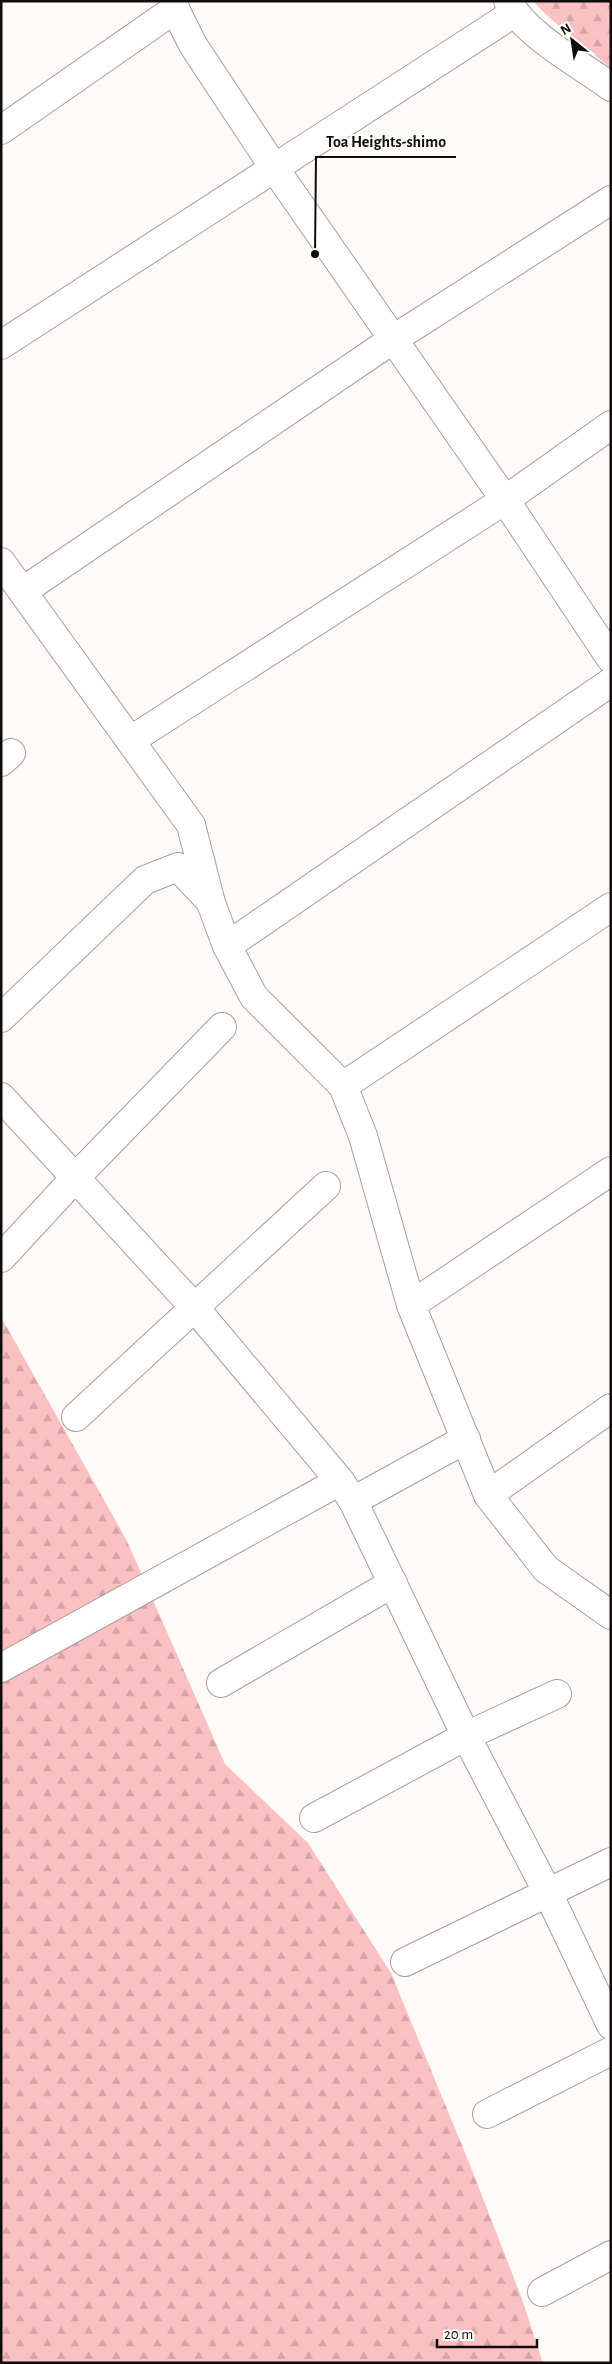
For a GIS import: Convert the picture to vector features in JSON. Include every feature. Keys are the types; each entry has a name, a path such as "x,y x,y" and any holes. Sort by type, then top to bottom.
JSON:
{"street":[{"path":"1,130 174,5 193,45 275,169 505,500 611,659"},
{"path":"1,345 275,169 511,7 544,39 611,87"},
{"path":"23,591 392,340 611,200"},
{"path":"131,740 505,500 611,425"},
{"path":"1,562 191,825 211,903 227,946 254,997 343,1086 363,1136 411,1305 488,1495 546,1569 611,1614"},
{"path":"227,946 611,682"},
{"path":"1,1018 145,880 178,867 211,903"},
{"path":"343,1086 611,907"},
{"path":"1,1258 222,1027"},
{"path":"1,1097 195,1308 347,1491 466,1736 548,1893 611,2025"},
{"path":"411,1305 611,1171"},
{"path":"76,1417 326,1186"},
{"path":"488,1495 611,1408"},
{"path":"1,1668 347,1491 466,1439"},
{"path":"221,1683 393,1583"},
{"path":"314,1818 466,1736 557,1694"},
{"path":"405,1962 611,1862"},
{"path":"487,2114 611,2051"},
{"path":"542,2292 611,2255"}],"green space":[{"path":"533,1 611,1 611,69 551,19"},
{"path":"1,1317 127,1541 225,1764 308,1843 391,1973 470,2165 522,2299 543,2363 1,2363"}],"place":[{"name":"Toa Heights-shimo","path":"315,254"}]}
